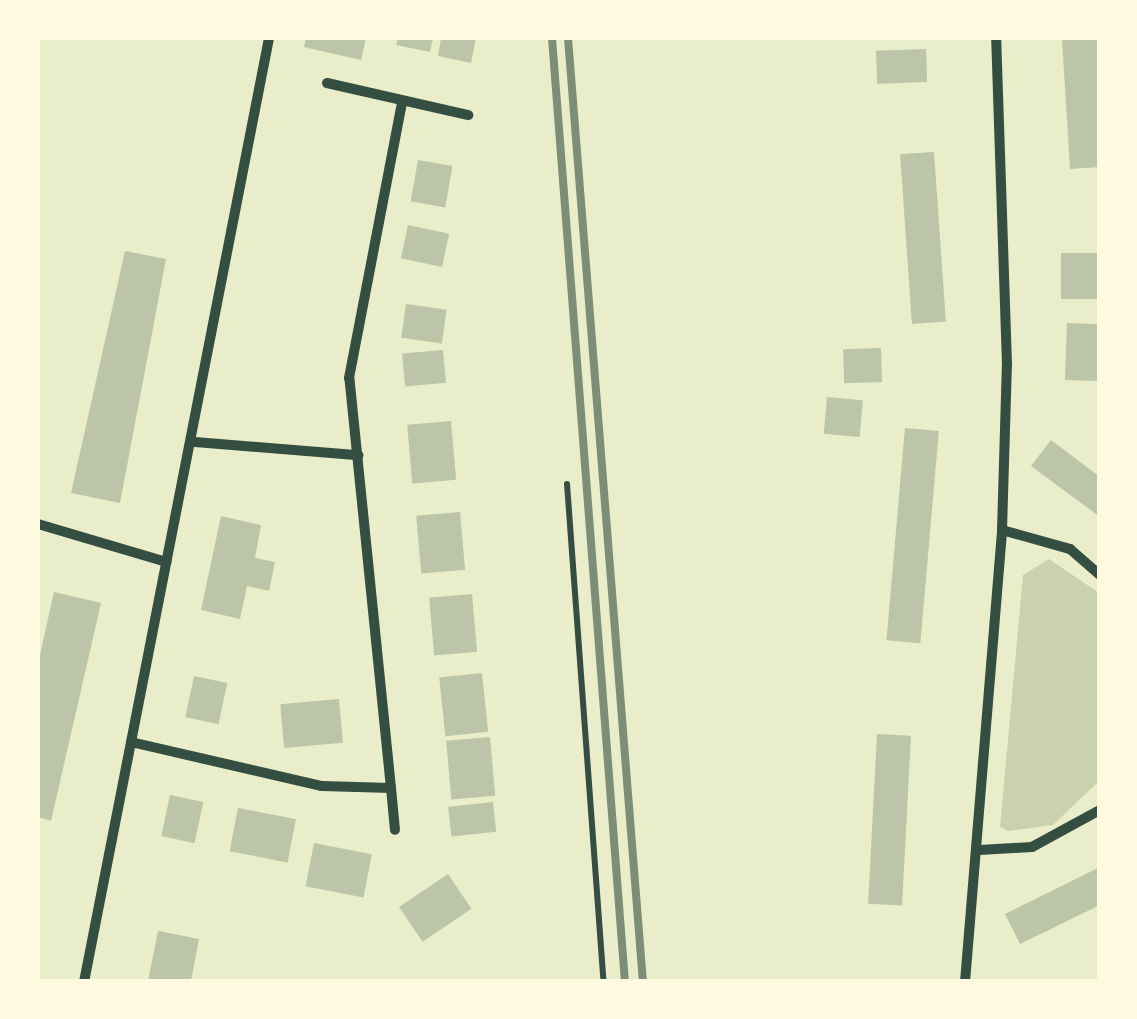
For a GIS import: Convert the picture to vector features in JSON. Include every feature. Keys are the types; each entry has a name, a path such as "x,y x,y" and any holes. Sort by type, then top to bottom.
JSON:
{"street":[{"path":"84,982 166,562 195,442 269,38"},
{"path":"965,982 979,850 1002,530 996,38"},
{"path":"327,83 468,115"},
{"path":"394,830 349,378 356,304 402,102"},
{"path":"195,442 358,455"},
{"path":"38,524 166,562"},
{"path":"1002,530 1070,549 1100,576"},
{"path":"131,742 322,786 391,788"},
{"path":"979,850 1032,847 1100,810"}],"path":[{"path":"566,484 604,982"}],"green space":[{"path":"1049,559 1099,593 1099,781 1053,825 1008,831 1000,827 1023,575"}],"building":[{"path":"306,38 366,38 361,60 304,47"},
{"path":"398,38 433,38 430,52 396,45"},
{"path":"441,38 476,38 471,63 438,56"},
{"path":"1062,38 1098,38 1100,167 1070,169"},
{"path":"926,49 927,82 877,84 876,51"},
{"path":"934,152 946,322 912,324 900,154"},
{"path":"418,160 452,166 445,207 411,201"},
{"path":"408,225 449,234 442,267 401,258"},
{"path":"125,251 166,259 120,503 71,493"},
{"path":"1061,253 1100,253 1100,299 1061,299"},
{"path":"406,304 447,310 442,343 401,338"},
{"path":"1067,323 1100,324 1098,381 1065,380"},
{"path":"881,348 882,382 844,383 843,349"},
{"path":"443,350 446,383 405,386 402,354"},
{"path":"827,397 863,400 860,437 824,434"},
{"path":"451,421 456,480 412,484 407,425"},
{"path":"905,428 939,431 920,643 886,640"},
{"path":"1051,440 1100,477 1100,517 1031,466"},
{"path":"460,512 465,570 421,574 416,516"},
{"path":"221,516 261,525 255,558 275,562 269,591 247,586 240,619 201,610"},
{"path":"54,592 101,603 51,821 38,817 38,664"},
{"path":"472,594 477,652 434,656 429,598"},
{"path":"482,673 488,732 445,736 439,677"},
{"path":"194,676 227,683 219,724 185,717"},
{"path":"339,699 343,743 284,748 280,704"},
{"path":"877,734 911,736 902,906 868,904"},
{"path":"490,737 495,796 451,800 446,741"},
{"path":"170,795 203,802 195,843 161,836"},
{"path":"493,802 496,832 451,837 448,807"},
{"path":"238,808 296,819 288,862 230,851"},
{"path":"314,843 372,854 364,897 306,886"},
{"path":"1100,867 1100,905 1020,944 1005,914"},
{"path":"448,874 471,909 423,942 399,907"},
{"path":"158,931 199,939 191,981 148,981"}],"railway":[{"path":"552,38 625,982"},
{"path":"568,38 643,982"}]}
